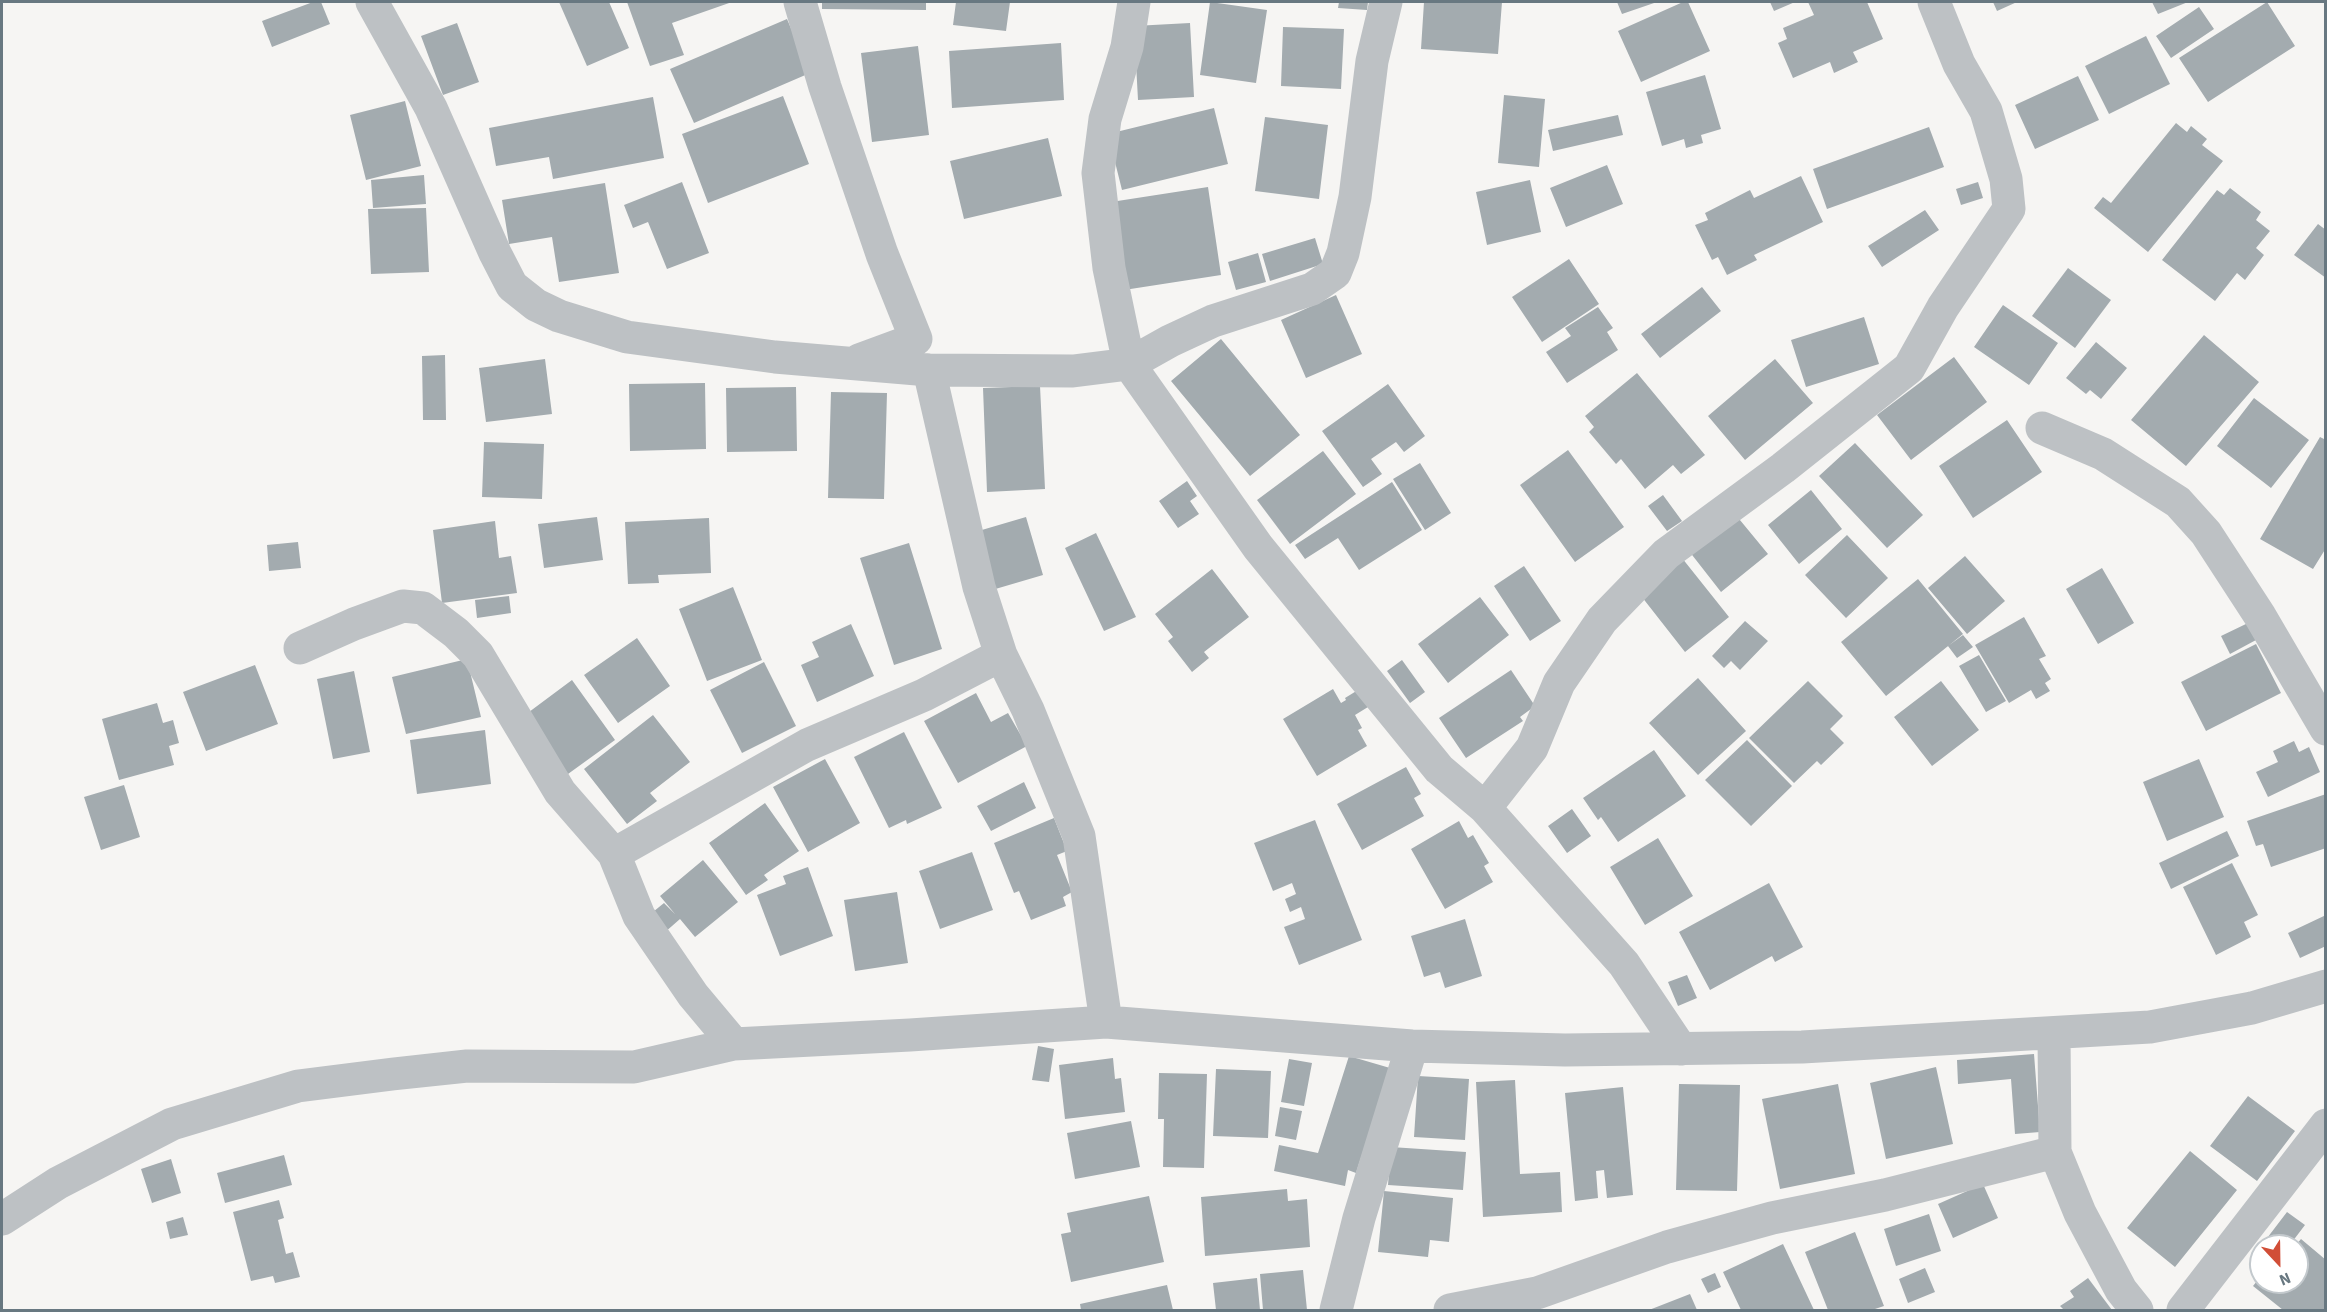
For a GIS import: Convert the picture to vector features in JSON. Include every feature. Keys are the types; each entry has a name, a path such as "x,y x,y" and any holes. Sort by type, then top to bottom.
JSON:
{"street":[{"path":"372,2 430,108 512,286 536,305 559,316 627,337 775,357 929,370 1073,371 1129,364 1212,321 1312,289 1335,273 1344,253 1355,197 1372,61 1386,2"},
{"path":"800,2 832,109 882,254 916,339 852,363"},
{"path":"1134,2 1127,48 1105,120 1098,173 1109,268 1129,364 1258,547 1439,769 1485,808 1624,964 1681,1049"},
{"path":"1485,808 1532,747 1559,683 1602,621 1666,554 1783,468 1909,368 1944,307 2009,209 2006,179 1986,111 1959,64 1934,2"},
{"path":"929,370 979,587 1001,655 1028,710 1079,836 1106,1022"},
{"path":"2042,428 2103,454 2178,502 2206,532 2260,616 2315,685 2325,729"},
{"path":"300,648 354,624 403,606 423,608 456,633 478,656 560,792 614,854 639,916 693,995 734,1044"},
{"path":"614,854 807,745 924,695 1001,655"},
{"path":"2,1219 58,1183 172,1124 298,1086 467,1066 634,1067 734,1044 1106,1022 1412,1047 1565,1050 1802,1047 2150,1028 2252,1008 2325,986"},
{"path":"2054,1034 2055,1152 2080,1213 2121,1290 2137,1311"},
{"path":"1335,1311 1359,1218 1412,1047"},
{"path":"2183,1311 2325,1125"},
{"path":"1450,1311 1537,1293 1667,1247 1772,1218 1885,1196 2055,1152"}],"building":[{"path":"313,2 321,2 330,24 272,47 262,21"},
{"path":"559,2 609,2 629,48 587,66"},
{"path":"627,2 732,2 672,23 684,55 650,66"},
{"path":"822,2 926,2 926,10 822,9"},
{"path":"956,2 1010,2 1006,31 953,25"},
{"path":"1210,2 1267,10 1256,83 1200,75"},
{"path":"1339,2 1368,2 1367,10 1338,8"},
{"path":"1424,2 1502,2 1498,54 1421,49"},
{"path":"1617,2 1657,2 1622,14"},
{"path":"1683,2 1688,2 1710,51 1641,82 1618,31"},
{"path":"1770,2 1795,2 1774,11"},
{"path":"1808,2 1867,2 1883,39 1853,52 1858,62 1834,73 1830,62 1793,78 1778,43 1787,39 1783,28 1814,15"},
{"path":"1993,2 2017,2 1997,11"},
{"path":"2152,2 2188,2 2158,14"},
{"path":"2267,2 2295,46 2208,102 2179,58"},
{"path":"2199,7 2214,29 2171,58 2156,36"},
{"path":"787,19 810,73 694,123 670,69"},
{"path":"457,23 479,82 443,95 421,36"},
{"path":"1190,23 1194,97 1138,100 1134,26"},
{"path":"1283,27 1344,29 1341,89 1281,86"},
{"path":"2146,36 2170,84 2109,114 2085,66"},
{"path":"1061,43 1064,100 952,108 949,51"},
{"path":"918,46 929,135 872,142 861,53"},
{"path":"1705,75 1721,129 1701,135 1703,143 1686,148 1684,139 1662,146 1646,92"},
{"path":"2078,76 2099,120 2035,149 2015,105"},
{"path":"1504,95 1545,99 1539,167 1498,163"},
{"path":"783,96 809,164 708,203 682,134"},
{"path":"653,97 664,158 553,179 549,157 496,166 489,128"},
{"path":"405,101 421,166 366,180 350,115"},
{"path":"1214,108 1228,164 1122,190 1108,134"},
{"path":"1618,115 1623,135 1553,151 1548,130"},
{"path":"1265,117 1328,125 1319,199 1255,191"},
{"path":"2176,123 2187,132 2191,126 2207,139 2202,145 2223,161 2148,252 2094,208 2103,197 2111,203"},
{"path":"1929,127 1944,167 1827,209 1813,169"},
{"path":"1048,138 1062,196 964,219 950,161"},
{"path":"1607,165 1623,204 1566,227 1550,188"},
{"path":"424,175 426,204 373,208 371,180"},
{"path":"1801,176 1823,222 1754,255 1757,260 1727,275 1718,257 1712,260 1695,225 1708,220 1705,213 1750,190 1754,198"},
{"path":"1530,180 1541,232 1487,245 1476,192"},
{"path":"682,182 709,253 667,269 648,222 633,228 624,205"},
{"path":"1978,182 1983,198 1961,205 1956,189"},
{"path":"605,183 619,273 559,282 552,237 509,244 502,200"},
{"path":"1208,187 1221,275 1124,290 1111,202"},
{"path":"2230,188 2261,212 2256,220 2270,231 2256,248 2264,255 2245,280 2237,273 2215,301 2162,260 2217,190 2224,195"},
{"path":"426,208 429,272 371,274 368,209"},
{"path":"1925,210 1939,230 1882,267 1868,246"},
{"path":"2318,224 2326,230 2326,278 2294,255"},
{"path":"1315,238 1323,264 1270,281 1262,254"},
{"path":"1258,253 1266,282 1236,290 1228,262"},
{"path":"1569,259 1599,304 1542,342 1512,297"},
{"path":"2068,268 2111,300 2075,348 2032,316"},
{"path":"1702,287 1721,311 1660,358 1641,334"},
{"path":"1336,295 1362,354 1306,378 1281,320"},
{"path":"2003,305 2058,343 2029,385 1974,347"},
{"path":"1598,307 1613,328 1607,332 1618,350 1567,383 1546,352 1571,336 1565,328"},
{"path":"1864,317 1879,364 1806,387 1791,340"},
{"path":"2204,335 2259,382 2186,466 2131,420"},
{"path":"1221,339 1300,435 1250,476 1171,381"},
{"path":"2096,342 2127,368 2101,399 2090,390 2086,394 2066,378"},
{"path":"445,355 446,420 423,420 422,356"},
{"path":"1954,357 1987,402 1911,460 1877,415"},
{"path":"545,359 552,414 486,422 479,368"},
{"path":"1775,359 1813,403 1745,460 1708,416"},
{"path":"1637,373 1705,455 1681,474 1673,465 1645,489 1621,459 1616,464 1589,432 1594,427 1585,416"},
{"path":"705,383 706,449 630,451 629,384"},
{"path":"1388,384 1425,436 1404,452 1396,442 1371,459 1382,474 1363,487 1322,431"},
{"path":"1040,386 1045,489 987,492 983,388"},
{"path":"796,387 797,451 727,452 726,388"},
{"path":"831,392 887,393 884,499 828,498"},
{"path":"2254,398 2309,440 2271,488 2217,446"},
{"path":"2007,420 2042,472 1973,518 1939,466"},
{"path":"2320,437 2326,440 2326,548 2313,569 2260,539"},
{"path":"484,442 544,444 542,499 482,497"},
{"path":"1855,443 1923,515 1887,548 1819,476"},
{"path":"1568,450 1624,527 1575,562 1520,485"},
{"path":"1323,451 1356,494 1290,544 1257,500"},
{"path":"1420,463 1451,513 1425,530 1393,479"},
{"path":"1187,481 1197,496 1190,501 1199,514 1178,528 1159,501"},
{"path":"1392,482 1422,530 1359,570 1338,538 1305,559 1295,545"},
{"path":"1811,490 1842,529 1799,564 1768,525"},
{"path":"1663,495 1682,521 1667,531 1648,506"},
{"path":"1735,514 1768,554 1721,592 1689,551"},
{"path":"597,517 603,560 544,568 538,524"},
{"path":"1026,517 1043,575 992,590 975,532"},
{"path":"709,518 711,573 658,575 659,583 628,584 625,522"},
{"path":"495,521 499,558 511,556 517,593 442,603 433,530"},
{"path":"1096,533 1136,617 1104,631 1065,548"},
{"path":"1847,535 1888,578 1846,618 1805,575"},
{"path":"298,542 301,568 269,571 267,545"},
{"path":"909,543 942,649 894,665 860,558"},
{"path":"1965,556 2005,601 1967,634 1928,588"},
{"path":"1682,558 1729,617 1685,652 1638,592"},
{"path":"1524,566 1561,621 1530,641 1494,586"},
{"path":"2102,568 2134,623 2098,644 2066,589"},
{"path":"1212,569 1249,617 1204,652 1209,658 1192,672 1168,641 1173,637 1155,614"},
{"path":"1918,579 1963,634 1886,696 1841,642"},
{"path":"733,587 762,660 707,681 679,609"},
{"path":"509,596 511,613 477,618 475,600"},
{"path":"1480,597 1509,635 1448,683 1418,644"},
{"path":"2024,617 2046,656 2039,659 2051,679 2045,683 2050,691 2036,699 2031,690 2009,703 1975,645"},
{"path":"1745,621 1768,641 1740,670 1731,661 1724,668 1712,656"},
{"path":"2248,623 2256,640 2230,654 2221,636"},
{"path":"851,624 874,676 817,702 801,665 819,657 812,642"},
{"path":"1963,635 1973,647 1957,658 1948,646"},
{"path":"637,638 670,686 618,723 584,675"},
{"path":"2256,644 2281,693 2206,731 2181,682"},
{"path":"1979,655 2006,701 1986,712 1959,666"},
{"path":"467,659 481,717 406,734 392,677"},
{"path":"1402,660 1425,692 1410,703 1387,671"},
{"path":"764,662 796,726 742,753 710,690"},
{"path":"255,665 278,724 206,751 183,692"},
{"path":"1511,670 1535,706 1520,717 1523,721 1466,758 1439,718"},
{"path":"354,671 370,752 333,759 317,679"},
{"path":"1698,678 1746,731 1698,775 1649,723"},
{"path":"572,680 615,740 568,774 525,715"},
{"path":"1808,681 1843,716 1830,729 1844,743 1821,765 1817,761 1794,783 1749,738"},
{"path":"1941,681 1979,730 1932,766 1894,717"},
{"path":"1333,689 1341,703 1358,690 1368,707 1355,715 1362,728 1358,730 1367,746 1317,776 1283,719"},
{"path":"976,693 991,722 1008,713 1027,746 958,783 924,721"},
{"path":"157,703 163,723 173,720 179,743 169,746 174,765 119,780 102,719"},
{"path":"653,715 690,762 650,793 657,801 627,824 584,769"},
{"path":"485,730 491,784 417,794 410,740"},
{"path":"904,732 942,808 907,824 906,820 889,828 854,757"},
{"path":"1747,740 1792,786 1751,826 1705,780"},
{"path":"2294,741 2299,752 2309,747 2320,772 2268,797 2256,772 2278,762 2273,751"},
{"path":"1654,750 1686,796 1618,842 1601,817 1598,820 1583,798"},
{"path":"825,759 860,823 808,852 773,787"},
{"path":"2199,759 2224,817 2167,841 2143,782"},
{"path":"1406,767 1421,794 1414,798 1424,816 1362,850 1337,804"},
{"path":"1024,782 1036,808 991,831 977,806"},
{"path":"124,785 140,837 101,850 84,797"},
{"path":"2326,794 2326,848 2271,867 2263,844 2256,846 2247,821"},
{"path":"765,803 799,851 764,875 768,880 746,895 709,843"},
{"path":"1572,809 1591,836 1567,853 1548,826"},
{"path":"1054,818 1067,851 1057,855 1072,892 1063,897 1066,906 1031,920 1019,891 1014,893 994,843"},
{"path":"1315,820 1362,940 1299,965 1284,927 1305,919 1301,907 1290,912 1285,899 1296,894 1292,883 1273,891 1254,843"},
{"path":"1459,821 1468,838 1473,835 1489,863 1484,866 1493,882 1445,909 1411,849"},
{"path":"2227,831 2239,856 2171,889 2159,863"},
{"path":"1658,838 1693,896 1645,925 1610,867"},
{"path":"972,852 993,910 940,929 919,871"},
{"path":"703,860 738,902 695,937 680,919 664,933 648,916 664,903 675,914 660,896"},
{"path":"2232,863 2258,915 2244,922 2251,937 2216,955 2183,887"},
{"path":"808,867 833,936 780,956 757,895 786,884 783,876"},
{"path":"1769,883 1803,947 1775,962 1772,956 1710,990 1679,932"},
{"path":"897,892 908,963 855,971 844,900"},
{"path":"2326,915 2326,946 2300,958 2288,933"},
{"path":"1465,919 1482,976 1445,988 1440,972 1424,977 1411,936"},
{"path":"1687,975 1697,998 1678,1006 1668,982"},
{"path":"1038,1046 1054,1049 1049,1082 1032,1080"},
{"path":"2034,1054 2040,1132 2015,1134 2011,1079 1958,1084 1957,1060"},
{"path":"1349,1056 1390,1068 1356,1173 1348,1170 1345,1186 1274,1171 1279,1145 1318,1153"},
{"path":"1113,1058 1115,1079 1121,1078 1125,1112 1065,1119 1059,1065"},
{"path":"1289,1059 1312,1063 1304,1106 1281,1102"},
{"path":"1936,1067 1953,1144 1886,1159 1870,1083"},
{"path":"1216,1069 1271,1071 1268,1138 1213,1136"},
{"path":"1159,1073 1207,1074 1204,1168 1163,1167 1164,1119 1158,1119"},
{"path":"1418,1076 1469,1079 1465,1140 1414,1137"},
{"path":"1515,1080 1520,1174 1560,1172 1562,1212 1483,1217 1476,1082"},
{"path":"1679,1084 1740,1085 1737,1191 1676,1190"},
{"path":"1838,1084 1855,1174 1780,1189 1762,1099"},
{"path":"1623,1087 1633,1195 1607,1198 1604,1170 1596,1171 1598,1198 1575,1201 1565,1093"},
{"path":"2248,1096 2295,1131 2257,1181 2210,1146"},
{"path":"1280,1107 1302,1111 1296,1140 1275,1136"},
{"path":"1131,1121 1140,1167 1075,1179 1067,1133"},
{"path":"1391,1147 1466,1152 1463,1190 1388,1185"},
{"path":"2190,1151 2237,1190 2175,1267 2127,1228"},
{"path":"284,1155 292,1185 225,1203 217,1173"},
{"path":"171,1159 181,1193 152,1203 141,1169"},
{"path":"1983,1184 1998,1218 1953,1238 1938,1204"},
{"path":"1287,1189 1288,1201 1307,1199 1310,1247 1205,1256 1201,1197"},
{"path":"1384,1191 1453,1198 1449,1242 1430,1240 1428,1257 1378,1252"},
{"path":"1149,1196 1164,1262 1071,1282 1061,1234 1071,1232 1067,1213"},
{"path":"279,1200 284,1218 278,1220 286,1254 293,1252 300,1277 275,1283 273,1276 251,1281 233,1212"},
{"path":"2287,1212 2305,1225 2298,1234 2270,1234"},
{"path":"1929,1214 1941,1251 1896,1266 1884,1229"},
{"path":"183,1217 188,1235 170,1239 166,1222"},
{"path":"1855,1232 1884,1306 1872,1310 1828,1310 1805,1252"},
{"path":"1783,1244 1814,1310 1741,1310 1723,1272"},
{"path":"2309,1246 2326,1260 2326,1310 2283,1310 2263,1294 2309,1294"},
{"path":"1925,1268 1935,1292 1908,1303 1899,1279"},
{"path":"1303,1270 1307,1310 1263,1310 1260,1274"},
{"path":"1715,1273 1721,1287 1708,1293 1701,1279"},
{"path":"1257,1278 1260,1310 1216,1310 1213,1283"},
{"path":"2088,1278 2112,1310 2064,1310 2060,1306 2074,1297 2070,1291"},
{"path":"1167,1285 1173,1310 1081,1310 1080,1304"},
{"path":"1690,1294 1697,1310 1649,1310"}]}
